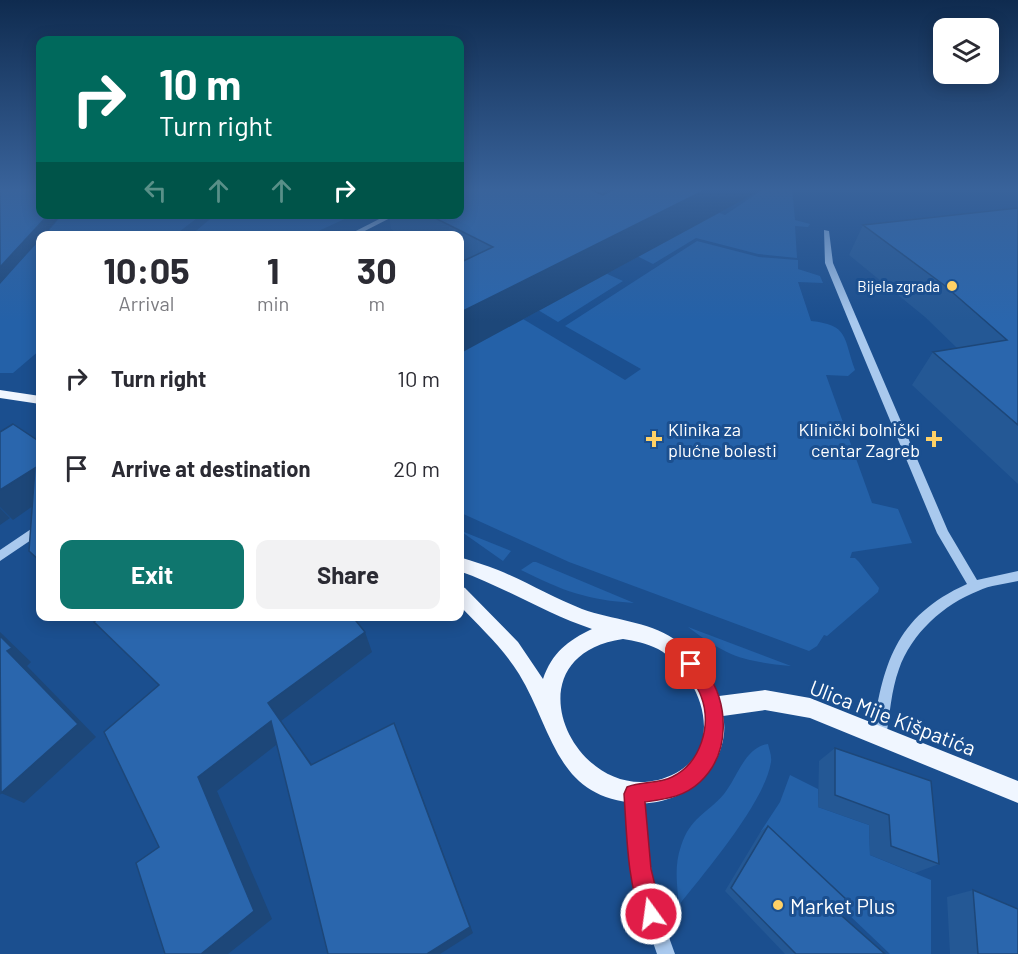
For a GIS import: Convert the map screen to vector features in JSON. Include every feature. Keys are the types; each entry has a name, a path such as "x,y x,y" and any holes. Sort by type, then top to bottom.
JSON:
{"main road":[{"path":"0,394 36,399"},
{"path":"464,566 492,575 579,616 660,639 681,653 700,674 713,707 715,725 709,752 694,774 675,788 634,794 610,787 584,772 565,751 525,665 464,599"},
{"path":"552,722 550,695 555,671 569,651 588,638 622,630"},
{"name":"Ulica Mije Kišpatića","path":"713,707 765,700 810,708 1018,792"}],"street":[{"path":"826,233 829,263 861,341 943,533 974,586"},
{"path":"0,556 36,531"},
{"path":"879,737 887,685 895,660 906,641 930,614 951,598 974,586 1018,576"},
{"path":"634,794 641,869 656,929 666,954"}],"shaded area":[{"path":"650,233 795,233 797,258 758,254 696,238 653,264 637,256"},
{"name":"Klinika za plućne bolesti","path":"697,241 759,257 798,260 798,269 820,276 823,283 798,282 811,321 832,326 843,335 855,370 848,376 826,375 872,503 898,509 912,543 852,552 850,558 855,558 859,562 879,588 878,592 827,636 824,635 817,646 809,651 569,562 464,514 464,350 523,319 625,380 641,369 565,326"},
{"path":"36,244 36,353 13,373 0,373 0,283"},
{"path":"605,273 623,281 558,322 538,310"},
{"path":"464,532 511,551 503,561 464,534"},
{"path":"533,562 634,603 589,597 550,584 521,570"},
{"path":"688,627 791,666 736,656 714,645"},
{"path":"768,744 771,762 758,797 718,856 679,905 677,868 679,853 689,828 724,794 747,757 760,746"},
{"path":"790,775 818,789 818,807 869,825 870,855 931,880 931,954 890,954 761,831 780,802"}],"building":[{"path":"0,233 32,233 0,267"},
{"path":"464,233 620,233 464,310 464,261 493,247"},
{"path":"873,233 1018,233 1018,425 933,352 1007,340 944,285"},
{"path":"13,424 36,439 36,557 29,551 35,468 0,490 0,432"},
{"path":"356,621 365,632 268,703 311,765 394,723 470,927 427,954 328,954 271,721 198,777 254,911 201,954 165,954 136,863 159,847 104,732 159,685 94,622"},
{"path":"0,636 12,648 7,651 78,724 1,793"},
{"path":"835,748 931,781 939,864 891,846 889,815 835,795"},
{"path":"768,826 849,902 842,916 885,954 796,954 731,888"},
{"path":"973,890 1018,909 1018,954 978,954"}],"place":[{"name":"Bijela zgrada","path":"952,286"},
{"name":"Klinika za plućne bolesti","path":"654,439"},
{"name":"Klinički bolnički centar Zagreb","path":"934,439"},
{"name":"Market Plus","path":"778,905"}],"route":[{"path":"651,914 641,869 634,794 675,788 694,774 709,752 715,725 713,707 700,674 691,664"}]}
